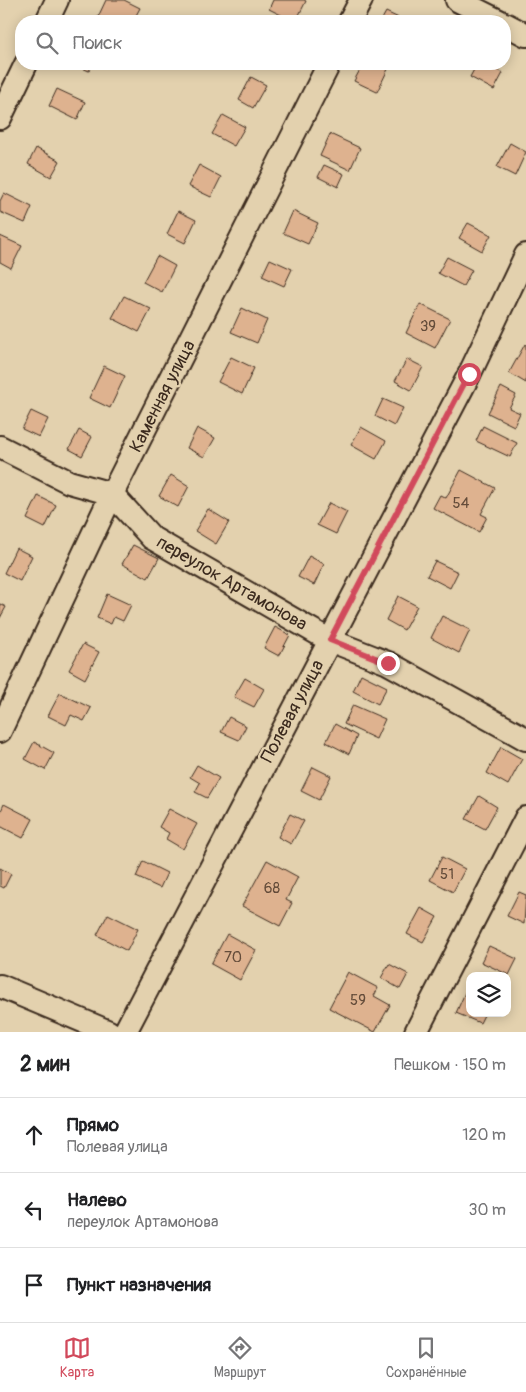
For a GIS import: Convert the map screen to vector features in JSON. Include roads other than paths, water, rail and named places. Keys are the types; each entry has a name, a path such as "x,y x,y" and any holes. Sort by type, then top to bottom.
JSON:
{"street":[{"path":"50,15 57,0"},
{"path":"353,15 360,0"},
{"path":"457,0 487,15"},
{"path":"511,27 526,35"},
{"path":"0,118 23,70"},
{"name":"Каменная улица","path":"0,731 112,494 326,70"},
{"name":"Полевая улица","path":"125,1032 469,374 526,255"},
{"path":"0,447 69,482 112,494"},
{"name":"переулок Артамонова","path":"112,494 152,538 330,640 388,663 526,739"},
{"path":"416,1032 526,818"},
{"path":"0,986 109,1032"}]}
